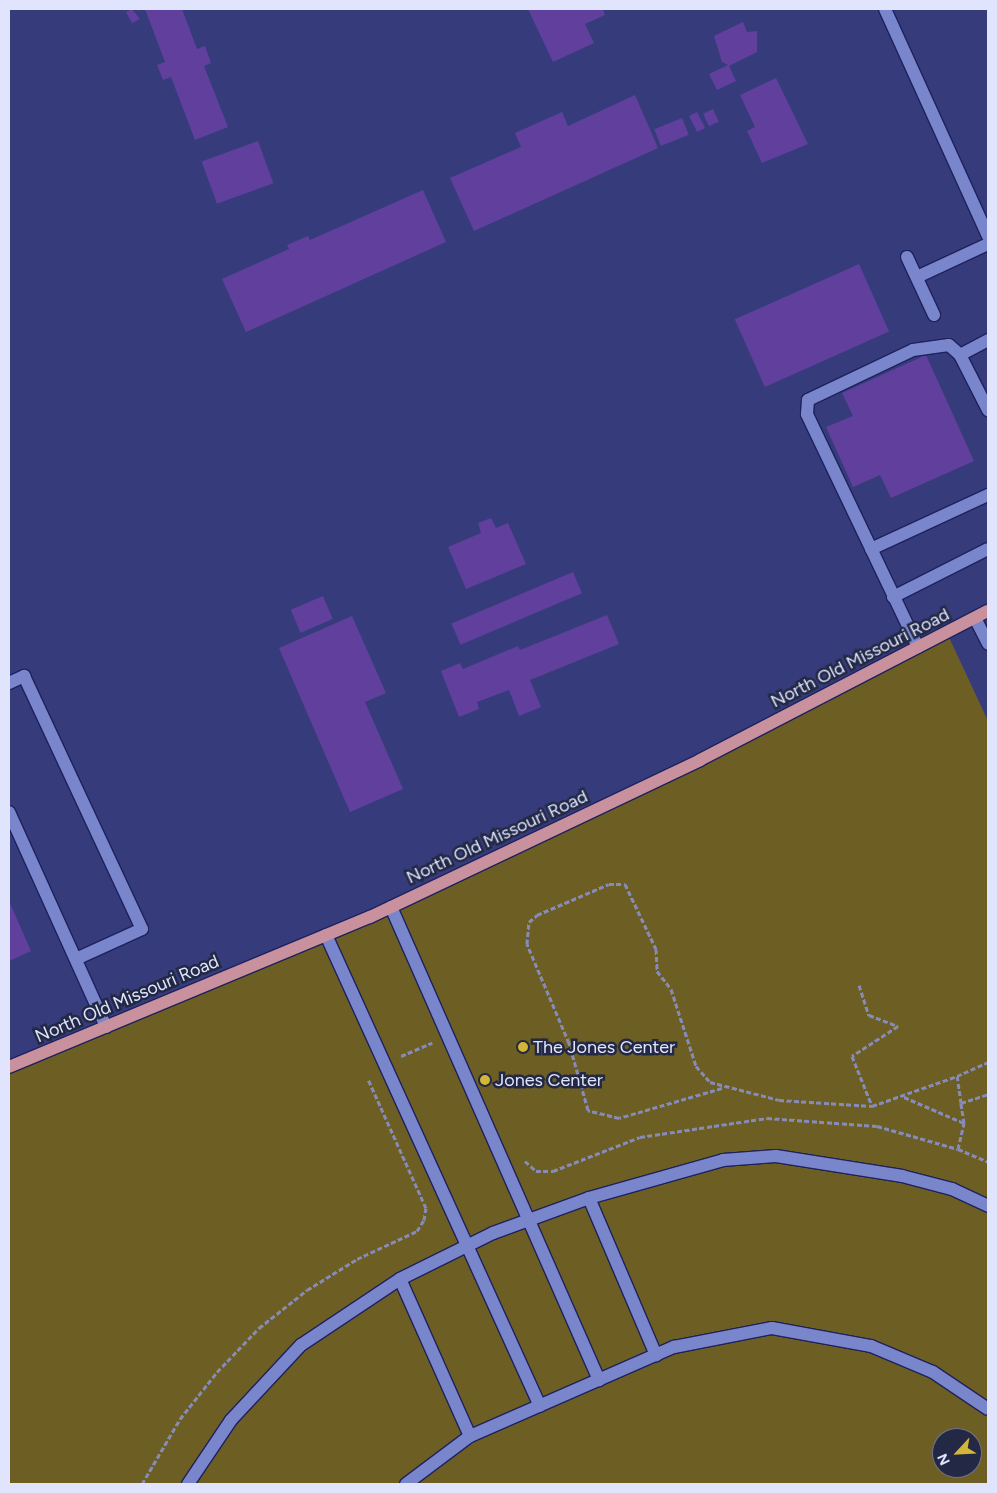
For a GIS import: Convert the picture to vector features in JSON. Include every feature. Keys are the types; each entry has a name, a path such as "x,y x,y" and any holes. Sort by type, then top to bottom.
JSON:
{"main road":[{"name":"North Old Missouri Road","path":"9,1067 391,907 700,760 988,611"}],"street":[{"path":"886,9 988,236"},
{"path":"917,277 988,244"},
{"path":"907,256 934,315"},
{"path":"960,355 988,340"},
{"path":"918,647 807,414 808,400 912,350 949,345 960,355 988,410"},
{"path":"871,549 988,495"},
{"path":"893,597 988,549"},
{"path":"975,618 988,644"},
{"path":"9,683 24,676 142,928 76,960"},
{"path":"9,812 106,1027"},
{"path":"391,907 599,1380"},
{"path":"326,935 470,1244 540,1406"},
{"path":"188,1484 231,1420 302,1345 400,1279 470,1244 589,1198 723,1160 776,1156 902,1176 952,1190 988,1206"},
{"path":"589,1198 656,1355"},
{"path":"400,1279 470,1436"},
{"path":"406,1484 470,1436 674,1347 772,1328 871,1346 933,1372 988,1409"}],"path":[{"path":"722,1088 696,1066 671,989 657,971 657,954 626,884 609,884 537,914 529,922 527,944 569,1043 588,1110 619,1118 722,1088 779,1100 872,1106 904,1097 988,1062"},
{"path":"859,985 869,1015 898,1026 852,1056 872,1106"},
{"path":"956,1076 964,1123 958,1149"},
{"path":"961,1103 988,1094"},
{"path":"904,1097 964,1123"}],"shaded area":[{"name":"The Jones Center","path":"947,633 988,721 988,1484 9,1484 9,1067 370,917"}],"building":[{"path":"132,9 140,19 132,23 126,12"},
{"path":"145,9 182,9 197,49 205,46 211,63 204,66 228,127 195,140 171,77 163,80 157,65 165,62"},
{"path":"528,9 603,9 605,15 585,24 594,43 553,62"},
{"path":"743,22 747,32 757,31 757,52 729,66 736,81 717,90 709,74 728,65 722,62 714,36"},
{"path":"776,78 808,144 762,163 747,131 755,127 740,95"},
{"path":"635,95 658,148 474,231 450,178 521,147 515,133 562,112 568,126"},
{"path":"713,109 719,122 709,126 703,114"},
{"path":"697,112 705,128 697,132 689,116"},
{"path":"682,118 689,135 661,146 654,129"},
{"path":"258,141 273,183 217,204 202,162"},
{"path":"423,190 446,242 246,332 222,279 289,249 287,245 308,236 310,240"},
{"path":"859,264 889,332 765,387 735,319"},
{"path":"926,355 974,461 891,498 880,475 853,487 826,427 853,416 842,393"},
{"path":"491,518 496,528 508,523 526,564 466,589 448,547 481,533 478,523"},
{"path":"573,572 582,593 460,645 451,624"},
{"path":"323,596 333,619 301,633 291,610"},
{"path":"607,615 619,644 530,680 541,707 519,716 509,690 477,702 479,709 459,717 441,671 460,663 463,669 518,646 520,650"},
{"path":"352,616 386,693 365,702 403,789 350,812 279,648"},
{"path":"9,901 31,951 9,961"}],"place":[{"name":"The Jones Center","path":"523,1047"},
{"name":"Jones Center","path":"485,1080"}]}
